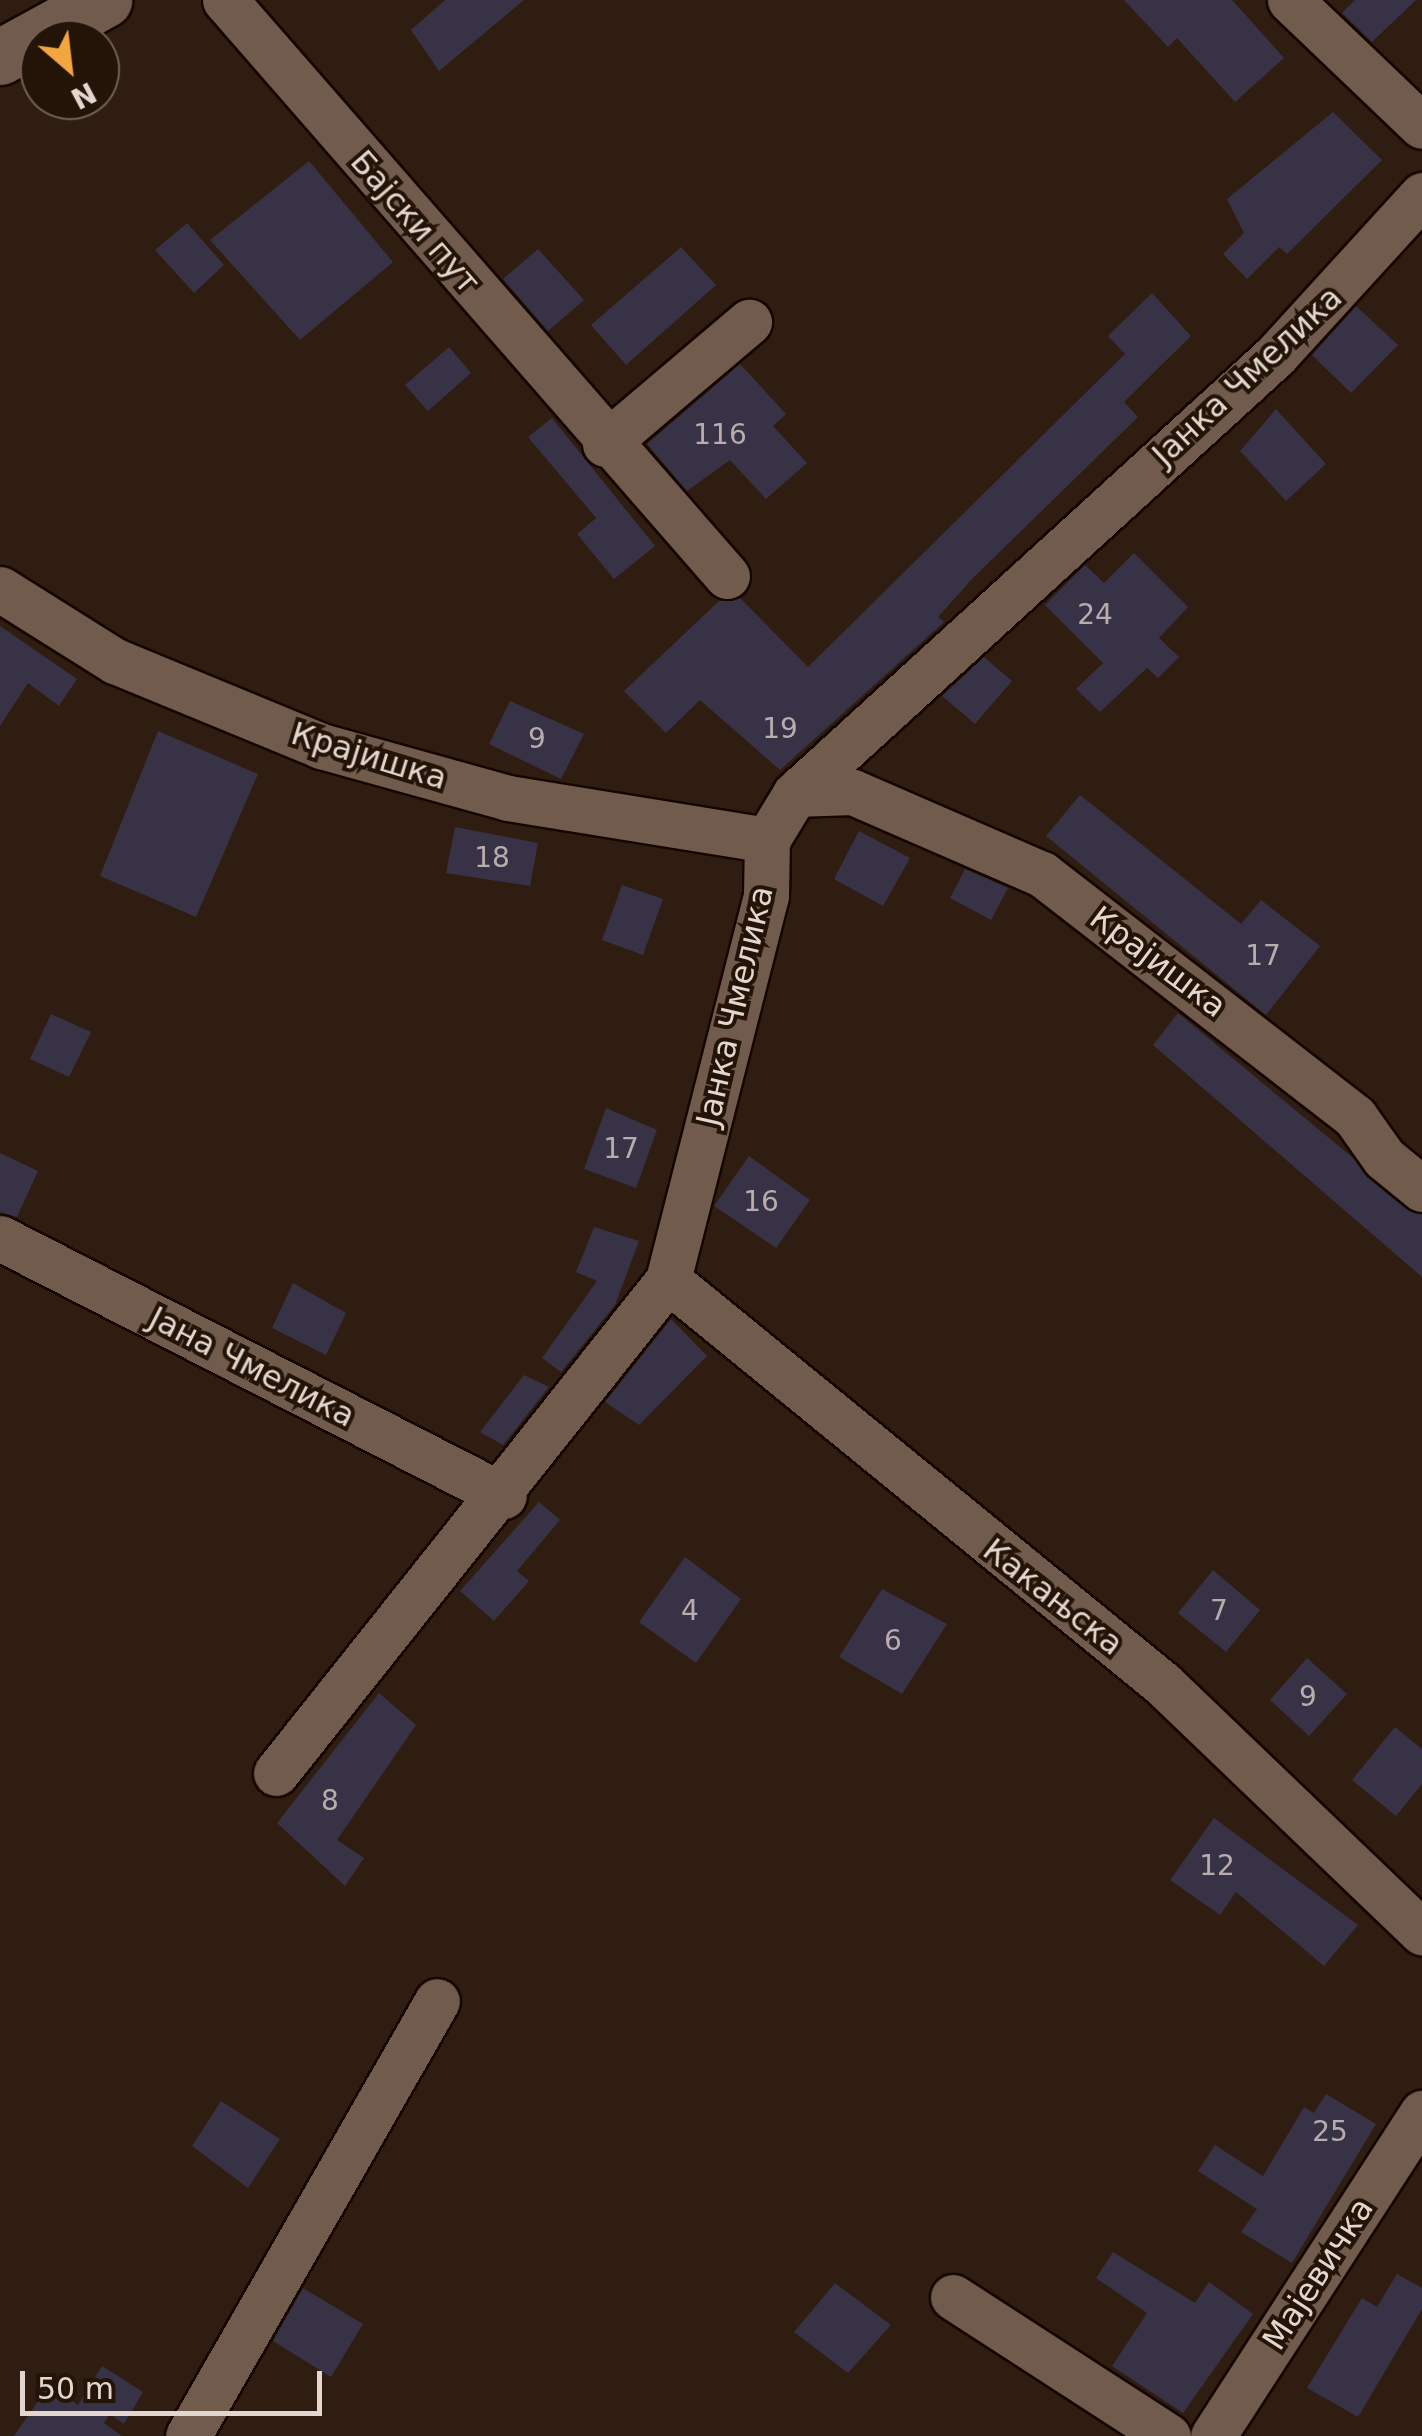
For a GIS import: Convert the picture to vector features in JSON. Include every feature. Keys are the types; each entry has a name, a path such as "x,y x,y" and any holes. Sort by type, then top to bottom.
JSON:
{"street":[{"path":"0,57 104,0"},
{"name":"Бајски пут","path":"225,0 605,444 727,576"},
{"path":"1290,0 1422,126"},
{"name":"Јанка Чмелика","path":"276,1773 504,1496 668,1280 766,896 767,840 795,794 1275,356 1422,195"},
{"path":"605,444 749,322"},
{"name":"Крајишка","path":"0,589 115,660 321,746 508,798 767,840"},
{"name":"Крајишка","path":"795,794 853,792 1042,874 1355,1117 1422,1189"},
{"name":"Јана Чмелика","path":"0,1238 504,1496"},
{"name":"Какањска","path":"668,1280 1164,1684 1422,1932"},
{"path":"188,2436 437,2001"},
{"name":"Мајевичка","path":"1213,2436 1422,2113"},
{"path":"954,2298 1168,2436"}],"building":[{"path":"445,0 524,0 439,71 411,30"},
{"path":"1124,0 1232,0 1284,58 1235,102 1177,38 1168,47"},
{"path":"1355,0 1416,0 1372,42 1342,13"},
{"path":"1333,112 1382,160 1287,254 1279,247 1247,279 1223,254 1244,233 1227,199"},
{"path":"309,161 393,262 300,340 210,240"},
{"path":"187,223 224,265 194,293 155,250"},
{"path":"681,247 716,285 626,365 591,325"},
{"path":"538,249 584,300 548,331 503,279"},
{"path":"1152,293 1191,336 1124,402 1138,417 972,579 938,617 944,622 780,770 700,700 666,733 624,691 719,601 740,598 808,667 1125,354 1108,336"},
{"path":"1356,306 1398,345 1351,393 1312,355"},
{"path":"449,347 471,373 428,411 405,385"},
{"path":"740,364 786,414 773,426 807,463 766,499 730,460 687,491 647,444"},
{"path":"1276,409 1326,464 1286,501 1240,451"},
{"path":"552,418 655,546 614,579 577,534 596,518 528,437"},
{"path":"1134,553 1188,607 1159,638 1179,657 1158,678 1147,668 1100,712 1076,689 1103,663 1045,605 1085,565 1104,583"},
{"path":"0,626 77,679 59,706 28,683 0,726"},
{"path":"984,657 1012,681 975,724 942,696"},
{"path":"510,701 584,734 561,779 489,744"},
{"path":"158,731 258,774 196,917 100,876"},
{"path":"1080,795 1241,924 1261,900 1320,946 1266,1015 1046,836"},
{"path":"455,827 538,843 530,886 446,873"},
{"path":"859,831 910,858 883,906 834,879"},
{"path":"965,869 1008,888 991,920 950,898"},
{"path":"622,885 663,899 643,955 602,940"},
{"path":"1178,1013 1422,1215 1422,1277 1153,1045"},
{"path":"51,1014 91,1032 69,1077 30,1059"},
{"path":"606,1108 657,1130 636,1188 584,1169"},
{"path":"0,1153 38,1171 17,1217 0,1212"},
{"path":"749,1156 810,1200 776,1248 714,1206"},
{"path":"594,1227 639,1241 615,1305 561,1372 542,1358 597,1281 576,1272"},
{"path":"293,1283 346,1313 326,1355 272,1328"},
{"path":"671,1319 707,1356 639,1425 605,1402"},
{"path":"524,1375 549,1387 503,1445 480,1432"},
{"path":"539,1502 560,1520 517,1571 529,1581 494,1621 460,1591"},
{"path":"685,1557 741,1599 696,1663 639,1622"},
{"path":"1213,1570 1260,1610 1226,1652 1178,1613"},
{"path":"882,1589 947,1624 902,1694 839,1657"},
{"path":"1307,1658 1347,1694 1309,1736 1270,1700"},
{"path":"379,1693 416,1725 337,1840 364,1858 345,1886 277,1823"},
{"path":"1395,1727 1422,1749 1422,1784 1396,1816 1352,1780"},
{"path":"1214,1818 1358,1925 1324,1966 1236,1892 1220,1915 1170,1880"},
{"path":"1326,2094 1376,2124 1292,2263 1241,2232 1257,2209 1198,2171 1215,2145 1263,2176 1304,2107 1314,2113"},
{"path":"221,2101 280,2139 248,2188 192,2146"},
{"path":"1113,2252 1195,2303 1209,2282 1253,2314 1183,2413 1112,2366 1147,2313 1096,2278"},
{"path":"1397,2274 1422,2288 1422,2309 1358,2417 1307,2388 1362,2298 1377,2307"},
{"path":"835,2283 891,2325 848,2373 794,2332"},
{"path":"303,2288 363,2324 331,2377 273,2341"},
{"path":"102,2366 143,2392 124,2424 110,2414 104,2423 122,2436 14,2436 49,2385 78,2405"}]}
